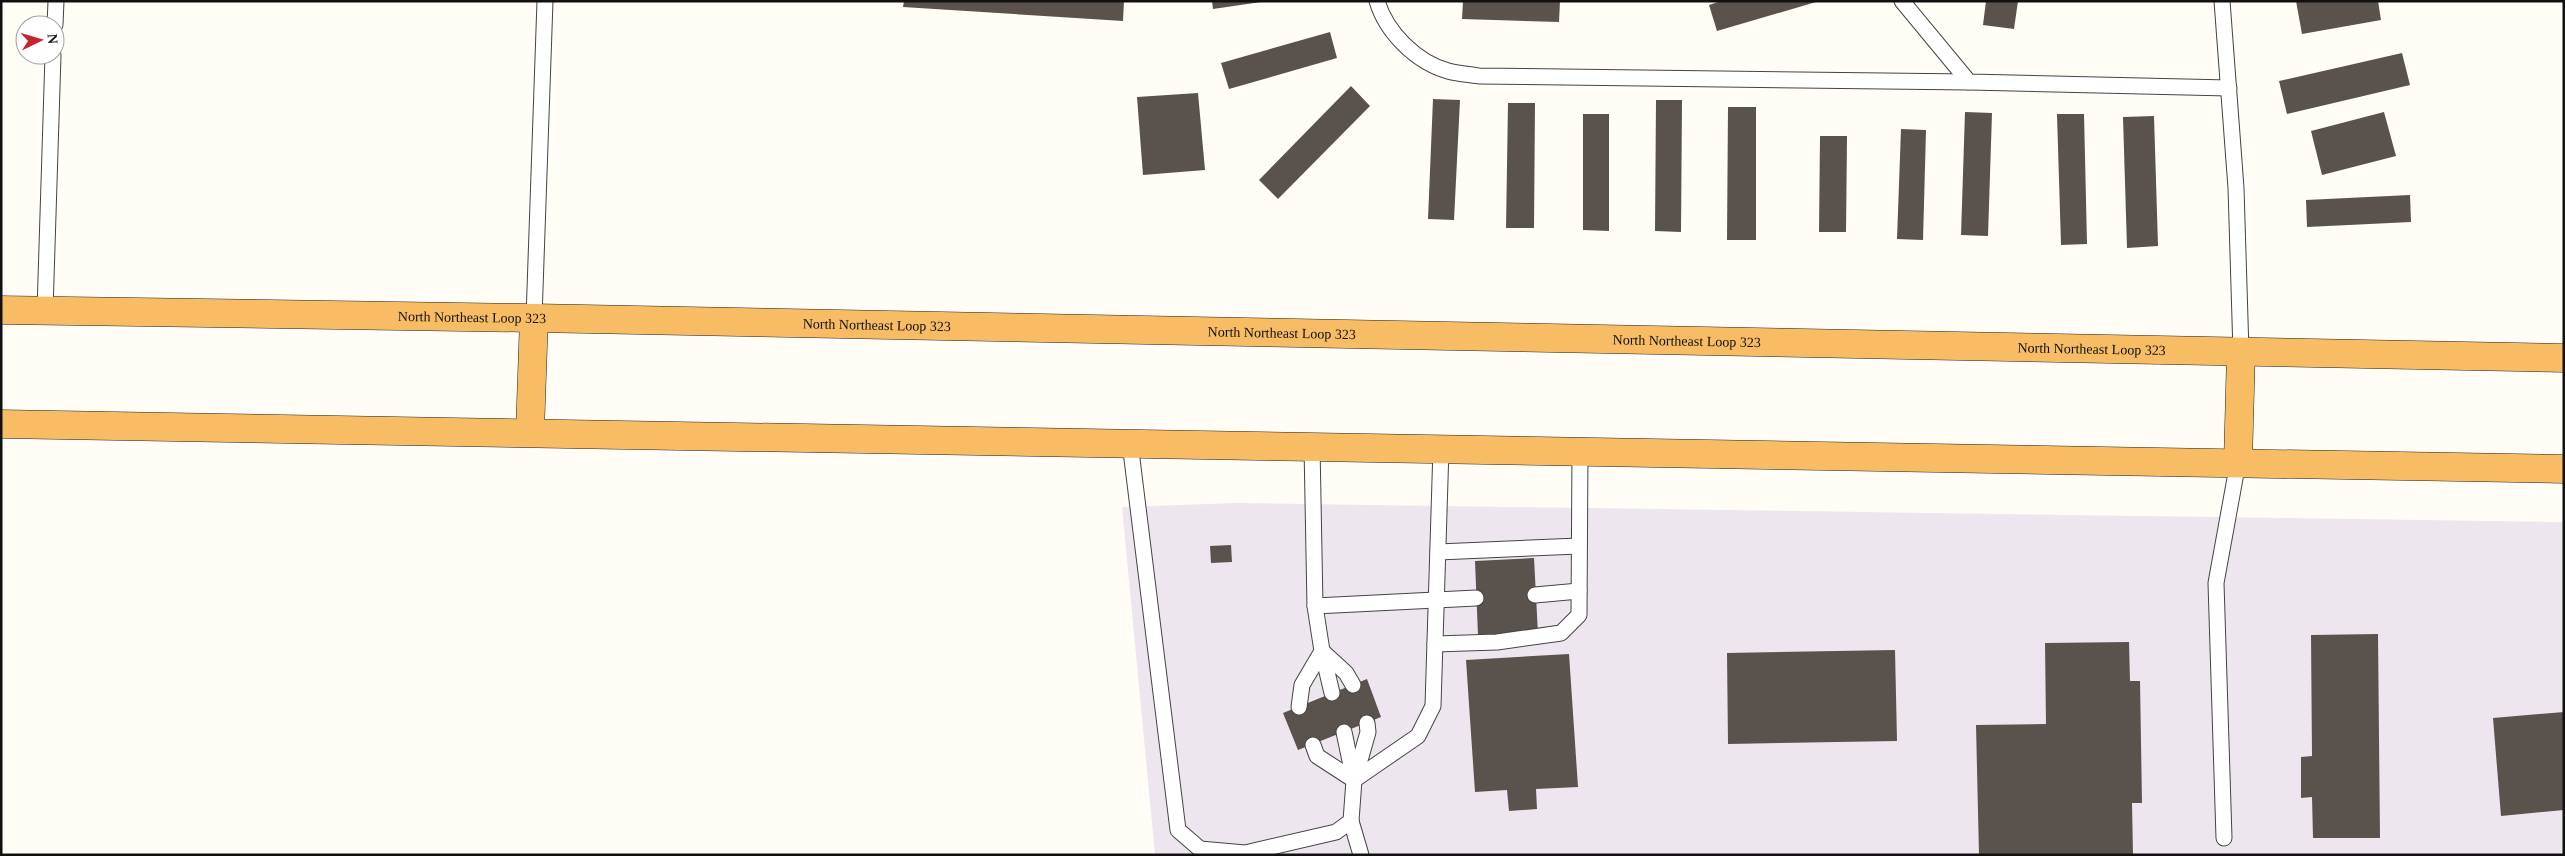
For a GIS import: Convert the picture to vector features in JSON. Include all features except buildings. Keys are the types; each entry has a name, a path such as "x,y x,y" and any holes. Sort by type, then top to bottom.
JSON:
{"highway":[{"name":"North Northeast Loop 323","path":"1,310 534,318 2564,358"},
{"path":"530,432 534,318"},
{"path":"2238,462 2241,352"},
{"path":"1,424 2564,469"}],"lane":[{"path":"55,15 56,1"},
{"path":"534,318 545,1"},
{"path":"1377,1 1381,14 1396,37 1412,52 1446,71 1479,76 1969,82 2230,88"},
{"path":"1902,1 1969,82"},
{"path":"2222,1 2236,188 2241,352"},
{"path":"45,311 54,65"},
{"path":"1130,443 1178,830 1200,849 1245,853 1336,832 1351,821"},
{"path":"1312,446 1315,606 1322,651 1332,693"},
{"path":"1354,780 1418,736 1433,706 1441,448"},
{"path":"1435,644 1497,642 1561,633 1579,615 1580,451"},
{"path":"2224,838 2216,583 2238,462"},
{"path":"1438,552 1579,546"},
{"path":"1535,595 1579,591"},
{"path":"1315,606 1476,598"},
{"path":"1322,651 1346,673 1353,685"},
{"path":"1300,707 1302,684 1322,651"},
{"path":"1361,855 1351,821 1354,780 1368,732 1367,723"},
{"path":"1344,732 1354,780"},
{"path":"1313,745 1317,756 1354,780"}],"shaded area":[{"path":"1237,503 2564,522 2564,855 1155,855 1122,507"}]}
